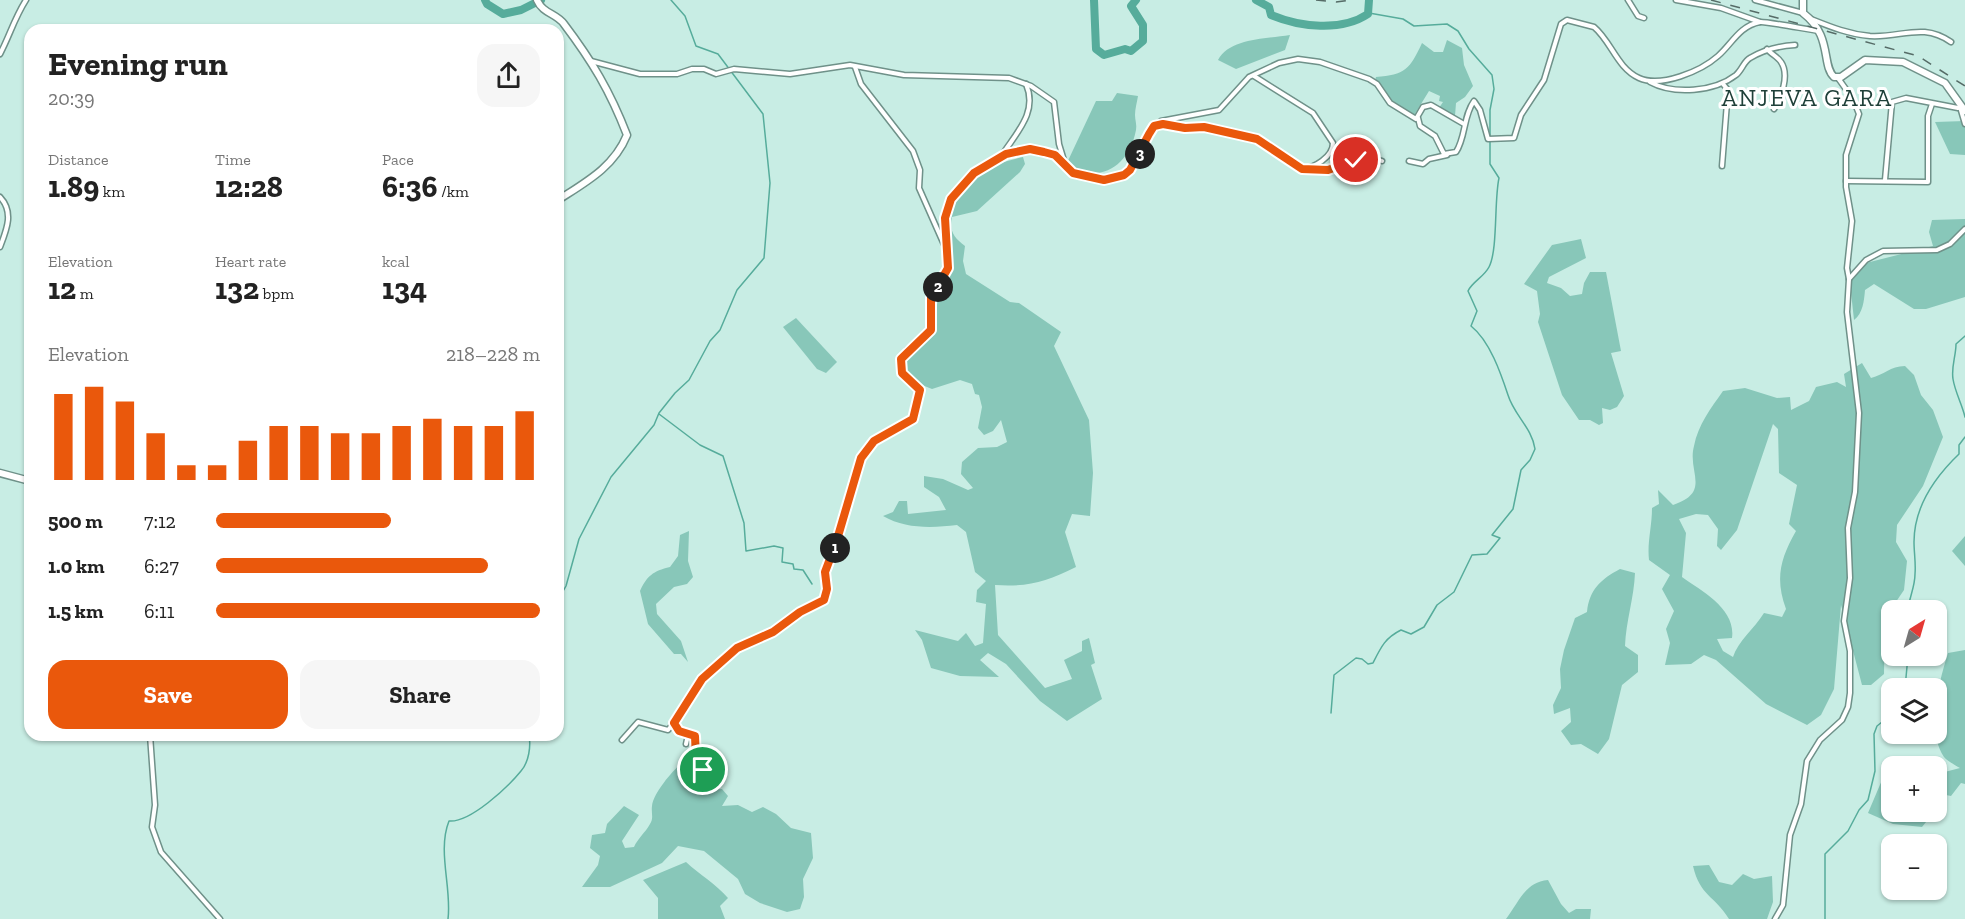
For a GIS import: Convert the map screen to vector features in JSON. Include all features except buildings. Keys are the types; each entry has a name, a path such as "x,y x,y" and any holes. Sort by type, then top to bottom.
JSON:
{"street":[{"path":"0,54 8,39 10,26 26,0"},
{"path":"537,0 541,9 563,24"},
{"path":"1628,0 1632,9 1644,18"},
{"path":"1676,0 1721,8 1761,22 1820,31"},
{"path":"1755,0 1803,7 1820,31 1827,52 1828,70 1838,78 1853,99 1859,114 1846,155 1846,181 1852,221 1847,268 1849,279 1847,312 1859,413 1855,492 1848,528 1850,578 1845,621 1850,651 1850,693 1848,707 1842,720 1820,740 1807,761 1801,804 1790,836 1783,905 1775,919"},
{"path":"1810,19 1847,33 1872,36 1921,30 1938,33 1951,42"},
{"path":"1409,161 1423,164 1429,159 1448,155 1459,147 1464,124 1472,102 1475,101 1488,139 1514,138 1521,115 1544,80 1561,24 1567,20 1594,27 1623,64 1639,78 1659,87 1676,89 1723,84 1741,71 1747,60 1774,46 1795,45"},
{"path":"1647,80 1674,77 1706,64 1716,58 1741,30 1761,22"},
{"path":"564,25 610,91 627,135 621,151 599,174 564,196"},
{"path":"1767,50 1781,61 1785,71 1780,95 1774,109"},
{"path":"622,740 639,722 668,730 702,679 737,648 773,632 800,612 824,600 827,589 825,572 861,458 874,441 913,419 920,390 902,373 901,359 931,330 931,298 945,277 948,256 945,218 951,199 974,173 1002,155 1018,150 1036,150 1055,155 1078,175 1104,180 1124,175 1137,160 1154,126 1169,117 1219,110 1254,76 1278,63 1298,59 1320,62 1369,79 1377,84 1390,103 1411,117 1418,118"},
{"path":"590,60 640,74 677,75 693,69 724,74 734,69 790,74 850,65 904,75 1009,78 1026,83 1054,102 1063,162"},
{"path":"1838,78 1865,60 1903,62 1945,83 1961,108 1965,124"},
{"path":"855,67 861,84 913,152 920,170 919,188 948,256"},
{"path":"1254,76 1313,113 1324,129 1333,148 1310,168"},
{"path":"1002,155 1029,111 1030,93 1026,83"},
{"path":"1722,166 1728,90 1723,84"},
{"path":"1885,180 1892,102 1906,98 1961,108"},
{"path":"1846,181 1928,182 1928,116 1932,104"},
{"path":"1448,155 1442,152 1435,136 1420,126 1418,118 1423,107 1431,105 1464,124"},
{"path":"1154,126 1163,124 1185,128 1204,127 1257,139 1298,167 1321,171 1364,158 1382,161"},
{"path":"0,197 6,204 9,220 0,247"},
{"path":"1849,279 1866,260 1883,251 1937,250 1950,244 1965,229"},
{"path":"0,473 24,479"},
{"path":"674,723 679,731 696,737 693,748 696,759 703,768 700,788"},
{"path":"686,744 688,735"},
{"path":"150,741 155,805 152,827 161,852 220,919"}],"green space":[{"path":"1290,35 1285,50 1236,69 1218,60 1231,47 1240,43"},
{"path":"1447,40 1462,48 1464,65 1473,86 1465,97 1456,103 1455,116 1439,108 1443,102 1439,101 1440,96 1429,91 1413,117 1383,94 1375,80 1376,77 1394,74 1405,69 1414,59 1422,43 1434,52 1443,52"},
{"path":"1117,93 1138,96 1135,113 1136,130 1127,154 1111,169 1101,172 1078,171 1066,165 1096,101 1112,101"},
{"path":"1965,121 1965,155 1950,154 1935,122"},
{"path":"1023,157 1025,164 1020,172 977,211 952,217 951,226 955,237 965,246 963,261 966,274 1010,302 1019,303 1061,332 1054,346 1089,420 1093,473 1090,516 1072,514 1065,532 1076,567 1037,582 995,585 998,635 1045,688 1072,679 1064,660 1082,651 1082,641 1089,638 1095,663 1091,665 1102,699 1067,721 1040,701 1006,664 988,653 980,660 999,677 960,676 931,668 922,640 915,630 958,641 966,633 975,646 983,643 986,604 976,602 977,590 986,581 975,572 966,532 957,525 938,527 909,525 883,516 893,512 899,501 907,501 908,514 946,510 939,497 924,487 924,476 943,479 968,490 973,488 961,474 962,462 978,448 997,447 1007,442 1001,420 993,431 984,435 978,428 982,407 979,395 975,394 972,384 960,380 932,389 922,385 906,370 907,358 934,329 938,297 949,272 949,251 939,224 956,196 977,174 1003,162"},
{"path":"1965,219 1965,297 1926,309 1914,309 1874,284 1865,290 1861,310 1854,320 1850,283 1866,263 1933,246 1929,232 1932,220"},
{"path":"1581,239 1586,258 1549,277 1547,283 1561,288 1570,296 1582,294 1584,283 1590,272 1606,272 1621,351 1611,353 1624,396 1617,407 1610,410 1602,408 1603,423 1599,425 1590,420 1579,420 1562,395 1538,322 1540,314 1537,291 1524,284 1552,245"},
{"path":"796,318 837,362 826,373 817,369 783,327"},
{"path":"1862,363 1871,378 1895,367 1905,366 1914,375 1921,395 1933,410 1943,437 1923,486 1897,525 1896,542 1907,561 1904,590 1897,600 1881,600 1881,666 1884,666 1884,674 1871,685 1862,685 1841,605 1834,689 1821,715 1807,725 1766,704 1716,660 1704,655 1691,664 1665,665 1670,643 1666,629 1674,611 1662,589 1670,575 1649,560 1652,508 1659,504 1658,490 1673,505 1692,494 1696,480 1693,455 1696,438 1723,391 1745,388 1777,398 1790,397 1791,410 1809,401 1816,387 1837,382 1846,387 1844,374","holes":["1773,424 1778,429 1779,473 1797,485 1789,524 1796,531 1786,551 1780,579 1786,609 1782,617 1764,613 1733,657 1723,651 1717,639 1732,638 1729,618 1708,595 1682,577 1686,533 1679,519 1696,514 1708,515 1718,529 1717,546 1721,550 1737,530"]},
{"path":"689,531 688,561 693,577 687,584 674,587 656,604 657,614 681,641 688,662 681,654 674,654 648,624 640,591 651,575 670,567 678,556 680,535"},
{"path":"1965,536 1965,566 1952,551"},
{"path":"1620,569 1635,573 1625,646 1638,655 1638,672 1622,685 1609,739 1598,754 1581,744 1571,745 1561,731 1571,722 1570,708 1554,714 1553,705 1561,688 1560,669 1575,618 1587,612 1590,597 1597,586"},
{"path":"1965,650 1965,784 1961,783 1951,796 1947,795 1947,771 1960,768 1947,760 1947,756 1944,756 1939,744 1947,744 1947,678 1941,678 1944,666 1947,666 1948,653"},
{"path":"681,764 696,774 704,790 722,789 728,796 722,806 738,805 752,812 763,807 776,814 791,828 811,833 813,858 803,879 804,897 800,909 787,912 760,903 745,894 738,879 704,851 678,846 662,863 610,887 582,887 598,865 600,856 590,848 592,835 605,833 607,824 624,806 639,815 622,841 625,848 634,847 651,822 653,801 659,789"},
{"path":"1881,782 1881,819 1868,813"},
{"path":"1888,822 1926,822 1922,827"},
{"path":"686,862 728,898 720,906 725,919 658,919 658,898 643,880"},
{"path":"1709,865 1719,882 1732,885 1743,874 1754,879 1772,876 1773,902 1767,919 1729,919 1699,884 1693,866"},
{"path":"1548,880 1561,904 1569,913 1576,909 1591,909 1590,919 1506,919 1528,889"}],"waterway":[{"path":"485,0 487,4 503,14 521,10 541,0"},
{"path":"564,590 579,539 611,477 654,425 659,413 675,393 689,380 710,341 720,330 737,290 764,258 770,183 763,114 718,54 696,46 685,16 671,0"},
{"path":"1094,0 1096,49 1104,55 1125,49 1131,51 1143,41 1143,25 1131,6 1136,0"},
{"path":"1256,0 1269,7 1271,15 1307,25 1320,26 1357,20 1368,14 1369,0"},
{"path":"1331,713 1334,675 1356,658 1368,664 1373,663 1384,644 1401,630 1411,634 1424,627 1437,605 1454,592 1472,555 1487,554 1500,538 1492,535 1513,509 1521,470 1530,460 1535,449 1530,435 1511,402 1489,349 1478,332 1471,326 1477,311 1468,291 1489,267 1494,249 1499,178 1490,164 1490,110 1494,89 1492,75 1469,49 1458,31 1447,24 1414,26 1403,19 1369,13"},
{"path":"1965,336 1956,344 1953,366 1955,389 1965,417"},
{"path":"659,414 700,445 723,456 744,523 746,551 774,546 783,548 782,562 793,564 794,569 803,570 812,584"},
{"path":"1910,600 1915,579 1915,529 1922,505 1934,483 1959,454 1959,445 1965,437"},
{"path":"1906,678 1907,666"},
{"path":"1825,919 1825,854 1848,831 1859,810 1868,800 1875,771 1874,734 1881,723"},
{"path":"448,919 444,845 449,821 458,820 478,810 515,778 528,759 529,741"}],"railway":[{"path":"1316,0 1336,2 1351,0"},
{"path":"1711,0 1918,56 1965,86"}],"district":[{"name":"ANJEVA GARA","path":"1807,98"}],"route":[{"path":"703,770 696,759 696,752 693,748 696,737 679,731 674,723 685,704 702,679 737,648 773,632 800,612 824,600 827,589 825,572 851,496 861,458 874,441 910,423 913,419 921,395 920,390 902,373 901,359 907,350 928,335 931,330 931,298 945,277 948,268 945,218 951,199 974,173 994,159 1018,150 1030,149 1055,155 1066,167 1078,175 1104,180 1124,175 1137,160 1154,126 1163,124 1178,128 1204,127 1257,139 1302,169 1328,170 1356,160"}]}
